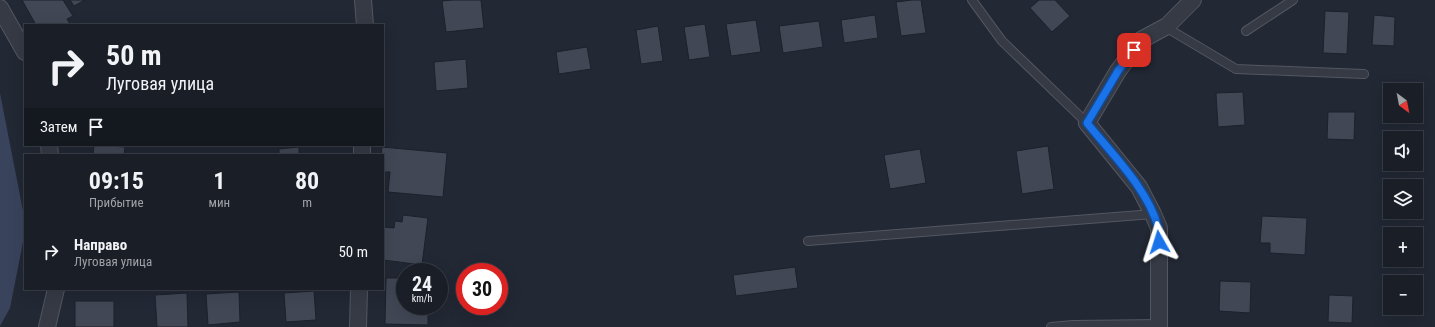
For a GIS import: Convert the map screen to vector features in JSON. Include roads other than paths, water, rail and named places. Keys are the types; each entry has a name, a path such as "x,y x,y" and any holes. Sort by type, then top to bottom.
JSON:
{"street":[{"path":"363,0 365,24"},
{"path":"1159,326 1159,228 1139,187 1087,123 1118,71 1141,40 1167,26 1192,0"},
{"path":"0,8 24,50"},
{"path":"47,327 56,290"},
{"path":"358,327 359,290"}],"lane":[{"path":"972,0 1002,41 1087,123"},
{"path":"1246,31 1293,0"},
{"path":"1167,26 1167,28 1236,69 1364,74"},
{"path":"808,241 1153,214"},
{"path":"1051,327 1073,324 1159,326"}],"water":[{"path":"0,93 24,216 24,237 10,308 0,326"}]}
